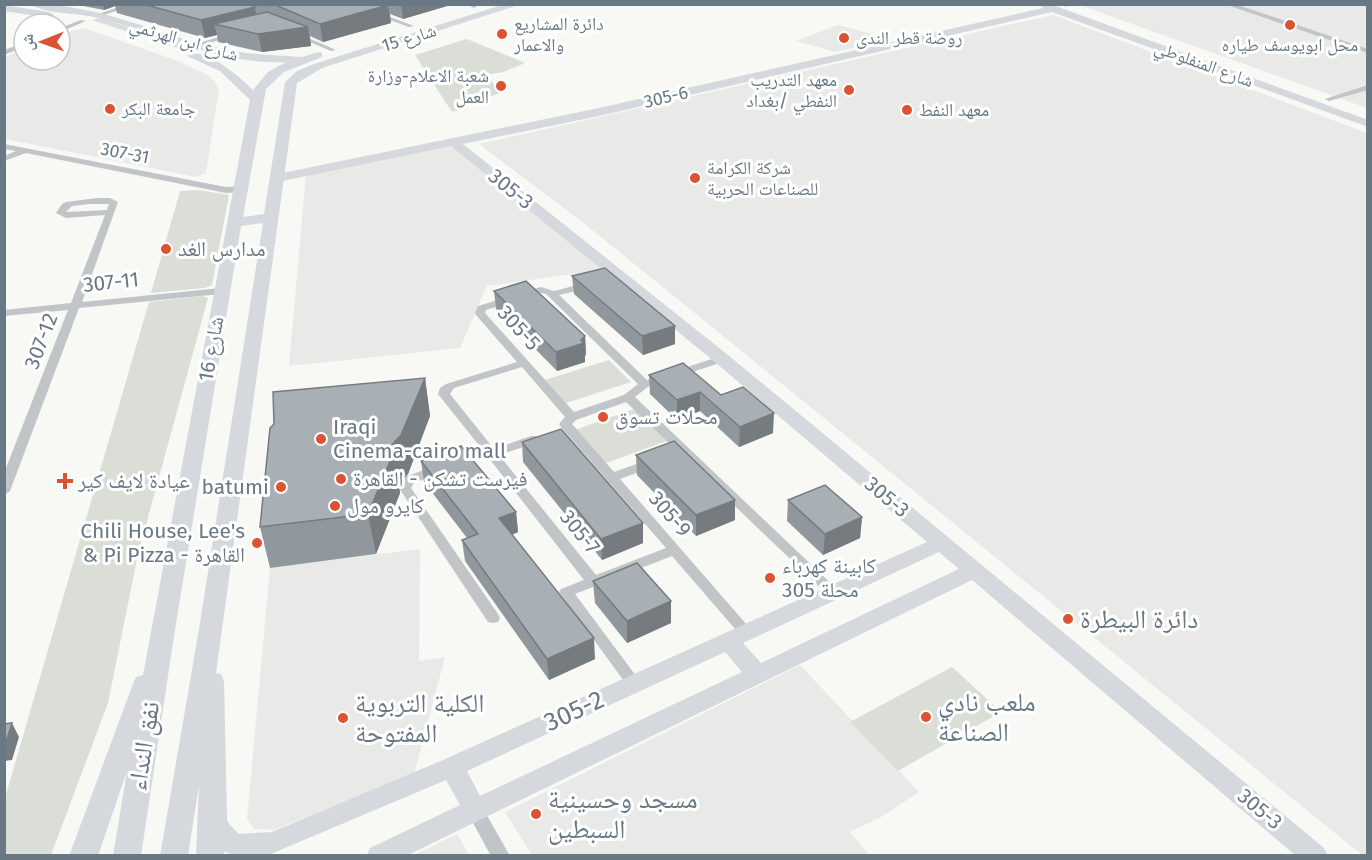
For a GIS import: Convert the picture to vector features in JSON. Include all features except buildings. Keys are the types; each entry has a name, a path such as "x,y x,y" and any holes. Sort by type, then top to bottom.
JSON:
{"main road":[{"name":"شارع ابن الهرثمي","path":"35,4 157,33 224,69 256,99"},
{"name":"شارع 15","path":"301,74 363,51 517,4"},
{"name":"شارع 15","path":"278,70 475,5"},
{"name":"شارع ابن الهرثمي","path":"4,8 86,17 139,38 194,51 209,50 246,58 270,60 333,50"},
{"path":"428,21 445,27"},
{"path":"139,38 157,33"},
{"name":"شارع 16","path":"162,636 256,99 259,87 278,70"},
{"name":"شارع 16","path":"211,629 291,82 301,74"},
{"path":"234,222 270,218"},
{"path":"210,855 213,817 211,629"},
{"path":"174,855 211,629"},
{"path":"83,855 162,636"},
{"name":"نفق النداء","path":"127,855 162,636"}],"street":[{"path":"72,24 118,4"},
{"path":"86,17 135,4"},
{"path":"349,4 411,26"},
{"name":"شارع المنفلوطي","path":"1040,4 1368,124"},
{"path":"1227,4 1368,51"},
{"name":"شارع المنفلوطي","path":"1066,5 1368,113"},
{"name":"305-6","path":"278,178 455,143 1053,9"},
{"path":"1118,32 1132,28"},
{"path":"194,51 238,33"},
{"path":"291,33 333,50"},
{"path":"1314,104 1368,87"},
{"name":"305-3","path":"455,143 610,279 722,359 1315,855"},
{"name":"307-31","path":"4,146 226,190 240,189"},
{"path":"4,159 25,150"},
{"path":"107,200 114,202 111,212 66,215 61,213 69,204 107,200"},
{"name":"307-12","path":"4,491 111,212"},
{"path":"553,294 610,279"},
{"name":"305-5","path":"553,294 541,290 480,310 524,363 561,427"},
{"name":"307-11","path":"4,313 221,291"},
{"path":"553,294 645,384"},
{"path":"493,618 405,487 410,480 561,427 628,397 645,384 722,359"},
{"name":"305-7","path":"524,363 450,386 444,390 444,394 593,581 566,592 634,684"},
{"path":"628,397 674,455 834,593"},
{"name":"305-9","path":"561,427 611,478 674,550 737,637"},
{"path":"611,478 674,455"},
{"name":"305-2","path":"213,817 218,832 231,844 247,848 262,846 452,767 942,543"},
{"path":"593,581 674,550"},
{"name":"305-2","path":"379,855 976,570"},
{"path":"737,637 757,674"},
{"path":"452,767 501,855"}],"shaded area":[{"path":"1080,5 1367,5 1367,108 1110,16"},
{"path":"1053,15 1367,133 1367,855 1362,855 585,224 479,144"},
{"path":"101,18 195,50 183,50 92,20"},
{"name":"روضة قطر الندى","path":"837,25 889,39 836,52 796,41"},
{"name":"جامعة البكر","path":"84,28 175,60 210,76 219,89 206,173 196,177 5,139 5,57 12,54 12,72 72,72 72,31"},
{"path":"467,39 525,63 503,72 487,75 500,93 452,112 415,55"},
{"path":"455,143 609,269 487,286 460,348 289,366 306,174"},
{"path":"198,190 229,195 212,285 205,288 151,293 180,191"},
{"path":"203,296 208,298 138,554 108,703 51,855 5,855 5,798 149,302"},
{"path":"609,360 631,382 566,403 545,380"},
{"path":"634,409 667,441 606,463 575,430"},
{"name":"الكلية التربوية المفتوحة","path":"420,549 419,661 445,657 414,774 274,830 254,829 247,819 270,568"},
{"path":"800,665 919,792 883,816 850,832 870,856 532,855 505,812"},
{"name":"ملعب نادي الصناعة","path":"952,667 1001,712 898,771 850,722"},
{"path":"457,834 469,855 414,855"}],"place":[{"name":"محل ابويوسف طياره","path":"1290,25"},
{"name":"دائرة المشاريع والاعمار","path":"502,34"},
{"name":"روضة قطر الندى","path":"844,38"},
{"name":"شعبة الاعلام-وزارة العمل","path":"501,86"},
{"name":"معهد التدريب النفطي /بغداد","path":"849,90"},
{"name":"جامعة البكر","path":"110,109"},
{"name":"معهد النفط","path":"907,110"},
{"name":"شركة الكرامة للصناعات الحربية","path":"695,178"},
{"name":"مدارس الغد","path":"166,249"},
{"name":"محلات تسوق","path":"603,417"},
{"name":"Iraqi Cinema-cairo mall","path":"321,439"},
{"name":"فيرست تشكن - القاهرة","path":"341,479"},
{"name":"عيادة لايف كير","path":"65,481"},
{"name":"batumi","path":"281,487"},
{"name":"كايرو مول","path":"335,506"},
{"name":"Chili House, Lee's & Pi Pizza - القاهرة","path":"257,543"},
{"name":"كابينة كهرباء محلة 305","path":"770,578"},
{"name":"دائرة البيطرة","path":"1068,619"},
{"name":"ملعب نادي الصناعة","path":"926,717"},
{"name":"الكلية التربوية المفتوحة","path":"343,718"},
{"name":"مسجد وحسينية السبطين","path":"536,814"}]}
